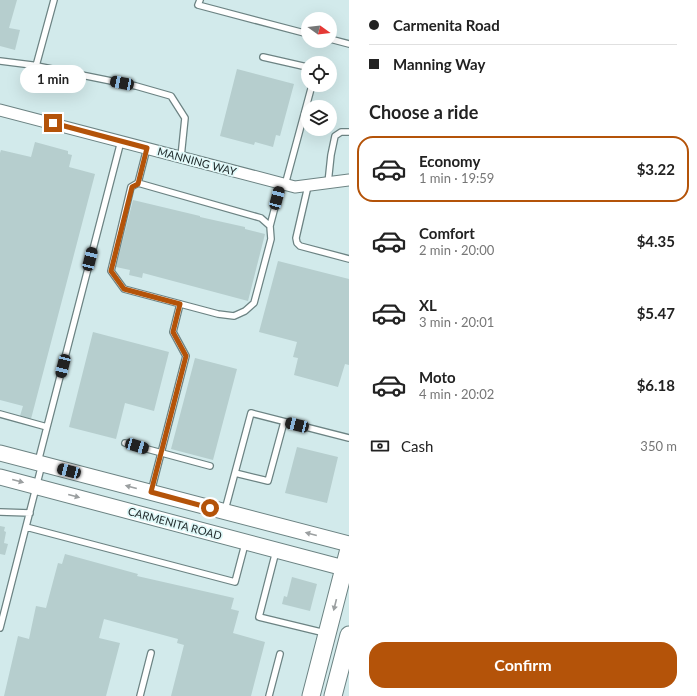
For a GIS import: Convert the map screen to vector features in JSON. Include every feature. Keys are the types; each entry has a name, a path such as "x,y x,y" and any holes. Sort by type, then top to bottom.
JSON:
{"main road":[{"path":"0,453 349,544"},
{"name":"CARMENITA ROAD","path":"0,477 347,568"},
{"path":"311,696 327,633 347,568 349,549"},
{"path":"333,696 349,635"}],"street":[{"name":"MANNING WAY","path":"0,110 295,187 328,184 349,180"}],"lane":[{"path":"36,66 54,0"},
{"path":"200,0 198,5 301,32"},
{"path":"337,41 349,44"},
{"path":"263,57 301,66"},
{"path":"0,61 36,66 136,86 171,96 185,118 181,157"},
{"path":"270,226 261,218 138,184 132,187 111,271 124,289 218,314 234,316 245,311 254,303 271,239 270,226 310,92"},
{"path":"328,184 331,155 335,136 341,132 349,132"},
{"path":"0,628 30,514 47,427 121,141"},
{"path":"138,184 147,148"},
{"path":"308,186 296,238 297,243 300,246 349,259"},
{"path":"151,492 186,356 173,332 180,304"},
{"path":"225,512 251,413 349,438"},
{"path":"0,414 47,427"},
{"path":"235,473 268,481 284,422"},
{"path":"125,443 210,466"},
{"path":"0,512 30,514"},
{"path":"26,527 235,582 246,542"},
{"path":"276,550 259,617 327,633"},
{"path":"140,696 151,653"},
{"path":"269,696 280,654"}],"building":[{"path":"0,0 17,0 9,28 20,30 15,50 0,46"},
{"path":"237,69 294,84 280,136 276,135 273,147 255,142 254,145 220,136"},
{"path":"35,142 68,151 68,154 72,155 69,167 95,174 31,419 20,416 23,406 0,400 0,153 1,150 31,157"},
{"path":"133,200 245,227 245,229 265,234 248,301 143,273 142,278 129,275 130,270 116,267"},
{"path":"278,261 349,279 349,365 345,364 338,387 294,375 298,358 293,357 297,342 259,332"},
{"path":"93,332 169,352 154,411 125,403 116,439 69,427"},
{"path":"195,358 237,369 213,460 171,449"},
{"path":"297,447 338,457 327,503 285,493"},
{"path":"0,526 5,527 4,531 6,532 4,543 8,544 5,555 0,554"},
{"path":"65,554 138,574 137,576 234,598 231,609 239,611 233,633 265,642 251,696 171,696 184,645 177,643 178,639 104,619 99,638 120,643 106,696 4,696 18,636 29,639 36,606 46,608 58,563 62,564"},
{"path":"292,577 317,584 310,611 282,604 284,596 287,597"}],"route":[{"path":"53,123 147,148 138,184 132,187 111,271 124,289 180,304 173,332 186,356 151,492 210,508"}]}
